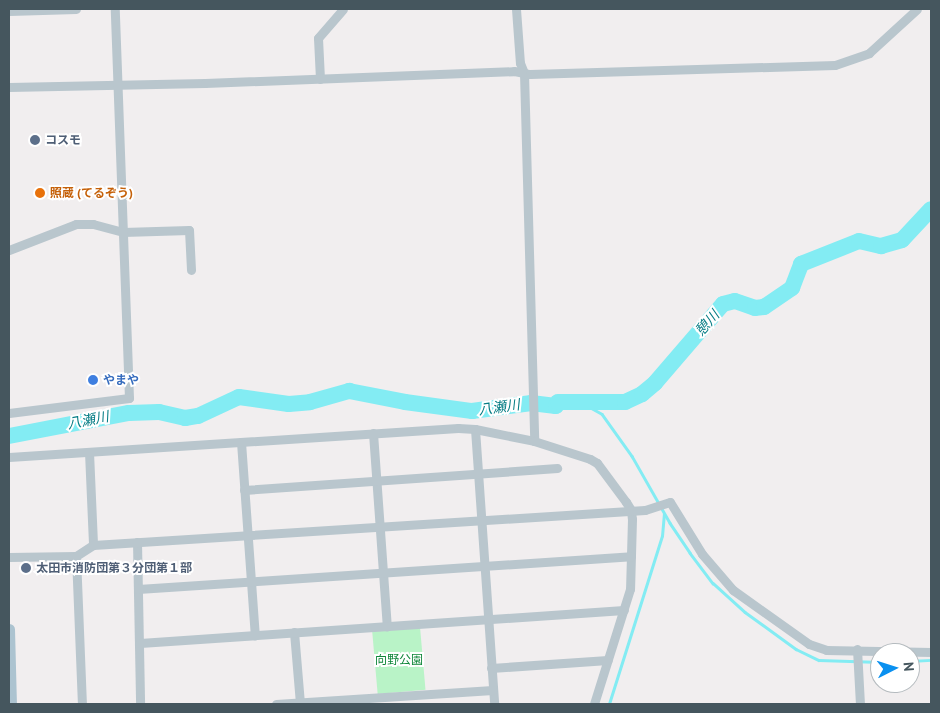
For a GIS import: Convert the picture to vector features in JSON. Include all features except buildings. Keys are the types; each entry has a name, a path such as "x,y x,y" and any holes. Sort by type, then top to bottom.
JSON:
{"main road":[{"path":"9,629 11,704"}],"street":[{"path":"9,11 76,9"},
{"path":"9,413 129,398 115,9"},
{"path":"320,79 318,38 343,9"},
{"path":"516,9 520,62 524,73 534,441"},
{"path":"9,87 320,79 514,71 524,73 801,68 835,65 869,53 917,9"},
{"path":"9,250 76,224 93,224 123,232 189,230 190,270"},
{"path":"9,457 458,428 475,429 534,441 597,463 631,510 631,556 630,589 594,704"},
{"path":"475,429 494,704"},
{"path":"373,433 387,626"},
{"path":"241,442 255,635"},
{"path":"89,452 93,545"},
{"path":"244,490 557,468"},
{"path":"9,557 76,556 93,545 649,509 670,502 702,554 733,590 808,644 826,650 931,652"},
{"path":"137,542 140,704"},
{"path":"76,556 82,704"},
{"path":"138,589 251,583 631,556"},
{"path":"140,643 624,610"},
{"path":"294,632 300,704"},
{"path":"857,652 860,704"},
{"path":"491,668 608,660"},
{"path":"276,704 300,704 493,690"}],"green space":[{"name":"向野公園","path":"420,627 425,690 378,694 372,631"}],"waterway":[{"name":"八瀬川","path":"9,436 129,413 159,412 185,418 198,416 239,397 289,404 310,402 349,391 405,402 472,411 531,403 556,406 558,402 625,402 642,394 655,383 723,304 735,301 755,308 764,307 792,288 801,264 859,241 881,246 902,240 931,209"},
{"name":"八瀬川","path":"556,406 586,405 602,414 632,456 670,523 690,553 713,583 745,612 796,649 819,660 870,662"},
{"path":"609,704 662,536 664,514"},
{"name":"八瀬川","path":"920,661 931,660"}],"place":[{"name":"コスモ","path":"35,140"},
{"name":"照蔵 (てるぞう)","path":"40,193"},
{"name":"やまや","path":"93,380"},
{"name":"太田市消防団第３分団第１部","path":"26,568"}],"water label":[{"name":"憩川","path":"707,323"}]}
